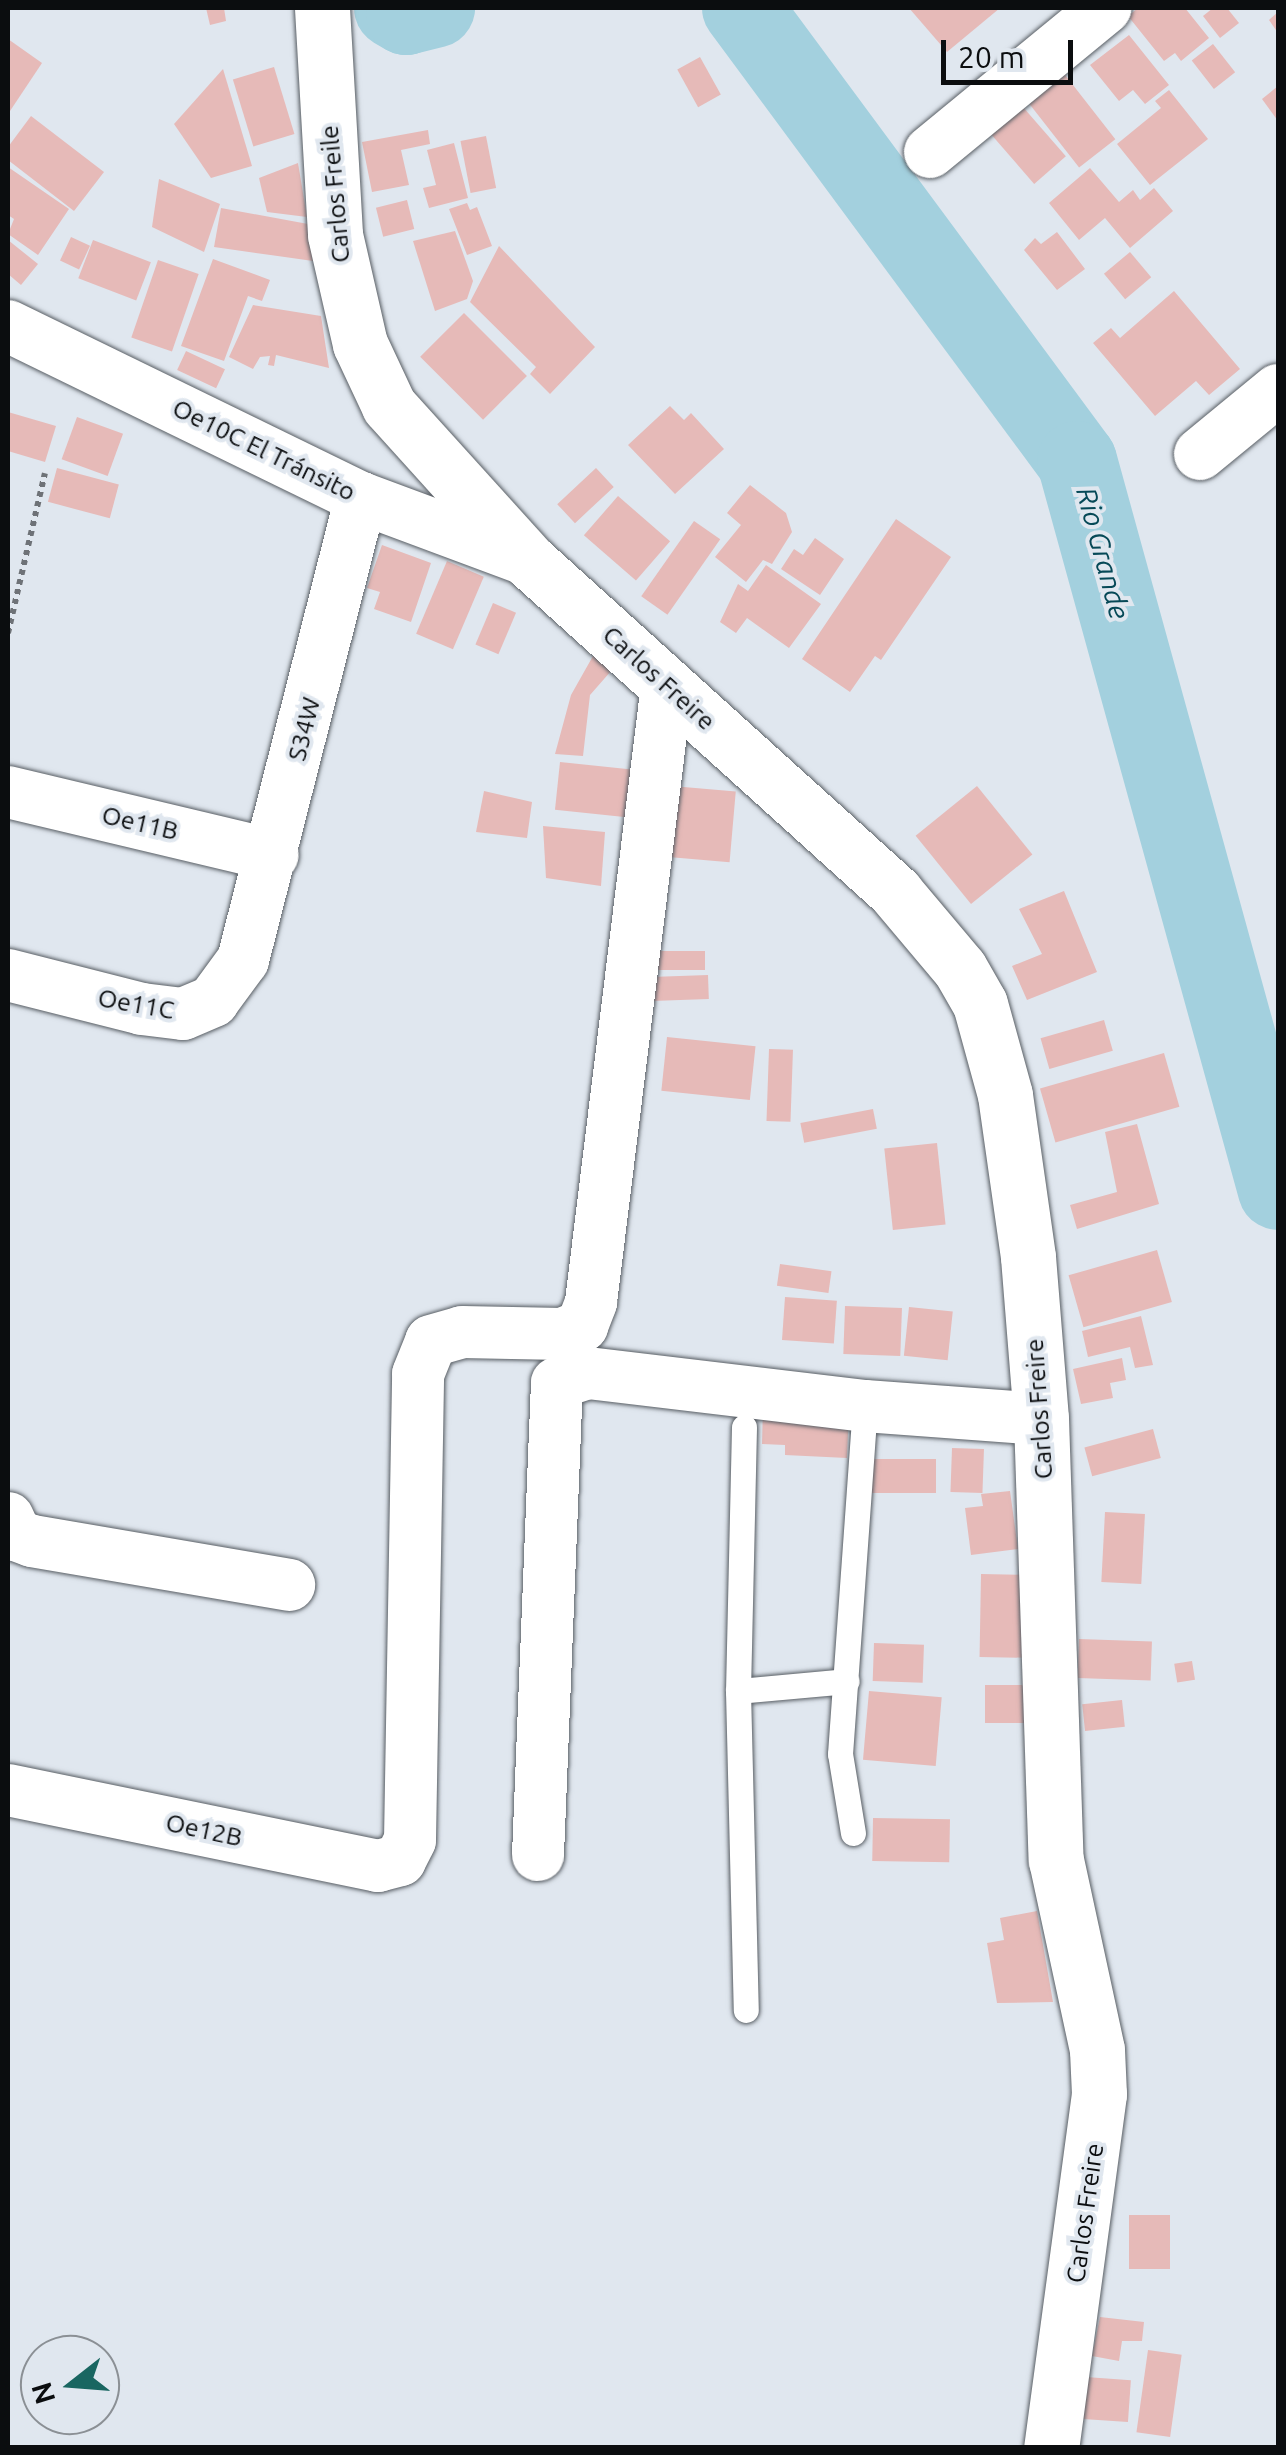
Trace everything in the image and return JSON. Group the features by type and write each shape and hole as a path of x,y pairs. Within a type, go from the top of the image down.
{"street":[{"name":"Carlos Freile","path":"322,8 336,234 360,344 389,406 423,450 528,560"},
{"path":"930,152 1105,8"},
{"name":"Oe10C El Tránsito","path":"8,326 362,498 528,560"},
{"path":"1200,454 1278,390"},
{"name":"S34W","path":"243,960 362,498"},
{"name":"Carlos Freire","path":"528,560 896,893 972,987 1005,1096 1041,1419 1056,1860 1097,2050 1099,2094 1051,2448"},
{"name":"Oe12B","path":"8,1790 378,1866 400,1860 410,1840 418,1374 431,1341 462,1332 562,1334 582,1326 591,1302 667,684"},
{"name":"Oe11B","path":"8,792 272,854"},
{"name":"Oe11C","path":"8,975 183,1014 213,1001 243,960"},
{"path":"538,1854 557,1383 588,1373 866,1406 1041,1419"},
{"path":"8,1518 16,1535 32,1541 289,1586"}],"lane":[{"path":"852,1833 840,1754 866,1406"},
{"path":"744,1427 738,1691 746,2010"},
{"path":"738,1691 846,1680"}],"path":[{"path":"8,633 45,473"}],"building":[{"path":"206,8 224,8 226,21 210,25"},
{"path":"909,8 1000,8 947,52"},
{"path":"1138,8 1185,8 1209,38 1181,61 1175,53 1164,61 1128,16"},
{"path":"1213,8 1227,8 1239,23 1220,38 1203,16"},
{"path":"1278,12 1278,33 1269,20"},
{"path":"1129,35 1169,85 1145,104 1133,90 1119,101 1090,65"},
{"path":"8,39 42,63 8,114"},
{"path":"1213,44 1235,72 1214,89 1192,61"},
{"path":"700,57 721,95 698,107 677,70"},
{"path":"1055,62 1115,139 1079,168 1019,90"},
{"path":"274,67 294,134 253,147 233,80"},
{"path":"223,69 252,166 211,178 174,124"},
{"path":"1278,86 1278,121 1262,99"},
{"path":"1169,90 1208,139 1150,185 1117,144 1161,108 1155,101"},
{"path":"1016,99 1066,156 1034,184 984,127"},
{"path":"31,116 104,172 74,211 8,160 8,147"},
{"path":"428,130 430,144 401,150 409,185 372,192 362,142"},
{"path":"486,136 496,188 471,193 460,141"},
{"path":"454,143 468,198 429,208 423,188 436,185 427,150"},
{"path":"298,163 307,217 267,212 259,178"},
{"path":"8,167 69,209 38,255 8,234 14,219 8,215"},
{"path":"1090,168 1119,202 1133,190 1140,200 1154,188 1173,211 1130,248 1105,218 1079,240 1049,203"},
{"path":"159,179 220,204 204,252 152,227"},
{"path":"407,200 414,229 383,237 376,208"},
{"path":"467,203 470,210 477,207 492,246 467,255 449,209"},
{"path":"221,208 308,224 313,261 214,247"},
{"path":"455,231 473,281 467,299 435,311 413,241"},
{"path":"1057,232 1085,269 1057,290 1024,250 1035,238 1041,244"},
{"path":"71,237 90,246 79,269 60,261"},
{"path":"8,240 38,264 21,285 8,274"},
{"path":"93,240 151,262 136,300 78,278"},
{"path":"499,246 595,347 550,394 530,374 536,367 470,302"},
{"path":"1130,252 1151,277 1125,299 1104,274"},
{"path":"213,259 270,280 262,301 248,296 224,361 181,346"},
{"path":"158,260 199,274 172,352 131,338"},
{"path":"1174,291 1240,369 1209,395 1196,381 1155,416 1093,343 1111,328 1120,338"},
{"path":"253,305 321,316 329,368 276,355 274,366 268,365 270,356 260,357 253,369 229,357"},
{"path":"464,313 527,376 483,420 420,357"},
{"path":"186,351 225,369 216,388 177,370"},
{"path":"670,406 684,420 691,413 724,449 675,494 628,445"},
{"path":"8,412 56,426 45,462 8,451"},
{"path":"77,417 123,434 108,476 62,459"},
{"path":"57,468 119,485 110,518 48,502"},
{"path":"596,468 614,487 575,523 557,504"},
{"path":"750,485 786,513 792,532 772,564 763,560 746,582 715,557 741,525 727,513"},
{"path":"618,496 670,541 636,581 584,535"},
{"path":"896,519 951,557 881,660 875,656 850,692 802,659"},
{"path":"694,521 720,539 667,615 641,596"},
{"path":"815,538 844,559 820,595 781,569 794,549 803,555"},
{"path":"382,545 431,563 411,622 374,609 380,592 367,588"},
{"path":"447,561 484,577 453,649 416,634"},
{"path":"766,565 821,604 789,648 747,618 736,633 720,622 738,584 748,591"},
{"path":"493,603 516,613 498,654 475,644"},
{"path":"602,640 626,654 590,695 583,756 555,754 571,695"},
{"path":"560,762 632,770 627,817 555,810"},
{"path":"672,786 736,792 730,862 666,857"},
{"path":"977,786 1032,854 971,904 916,836"},
{"path":"484,791 532,802 527,838 476,832"},
{"path":"543,826 605,832 601,886 546,878"},
{"path":"1064,891 1097,972 1027,1000 1012,966 1042,954 1019,909"},
{"path":"651,951 705,951 705,970 651,970"},
{"path":"708,975 709,999 652,1001 651,977"},
{"path":"1104,1020 1113,1051 1049,1069 1041,1038"},
{"path":"667,1037 756,1046 750,1100 661,1091"},
{"path":"769,1049 793,1050 790,1122 766,1121"},
{"path":"1164,1053 1179,1107 1055,1142 1040,1089"},
{"path":"873,1109 877,1129 804,1143 800,1123"},
{"path":"1137,1124 1159,1204 1077,1229 1070,1205 1117,1192 1105,1132"},
{"path":"937,1143 946,1225 893,1230 884,1149"},
{"path":"1157,1250 1172,1302 1083,1327 1069,1275"},
{"path":"780,1264 831,1271 828,1293 777,1286"},
{"path":"785,1297 837,1301 834,1344 782,1340"},
{"path":"845,1306 902,1308 900,1356 843,1354"},
{"path":"909,1307 953,1312 948,1360 904,1356"},
{"path":"1141,1316 1153,1365 1135,1368 1130,1347 1088,1357 1082,1331"},
{"path":"1122,1358 1126,1380 1110,1383 1113,1398 1081,1404 1073,1369"},
{"path":"763,1406 849,1408 847,1458 785,1455 785,1445 762,1444"},
{"path":"1153,1429 1161,1458 1092,1476 1084,1447"},
{"path":"952,1448 984,1449 982,1493 950,1492"},
{"path":"872,1459 936,1459 936,1493 872,1493"},
{"path":"1010,1491 1018,1549 971,1555 965,1508 983,1506 981,1494"},
{"path":"1105,1512 1145,1514 1141,1584 1101,1582"},
{"path":"981,1574 1029,1575 1028,1658 980,1657"},
{"path":"1079,1639 1152,1642 1151,1681 1078,1678"},
{"path":"874,1643 924,1645 923,1683 873,1681"},
{"path":"1192,1661 1195,1680 1177,1683 1174,1664"},
{"path":"985,1685 1024,1685 1024,1723 985,1723"},
{"path":"869,1691 942,1697 936,1766 863,1760"},
{"path":"1122,1700 1125,1727 1085,1731 1082,1704"},
{"path":"873,1818 950,1819 949,1862 872,1861"},
{"path":"1037,1911 1053,2002 997,2003 987,1943 1004,1940 1000,1918"},
{"path":"1129,2215 1170,2215 1170,2269 1129,2269"},
{"path":"1100,2317 1144,2322 1142,2341 1122,2341 1119,2361 1092,2356"},
{"path":"1148,2350 1182,2355 1170,2437 1136,2432"},
{"path":"1086,2377 1131,2380 1128,2422 1083,2419"}],"waterway":[{"name":"Rio Grande","path":"394,8 406,15 435,8"},
{"name":"Rio Grande","path":"742,8 1077,461 1278,1190"}]}
